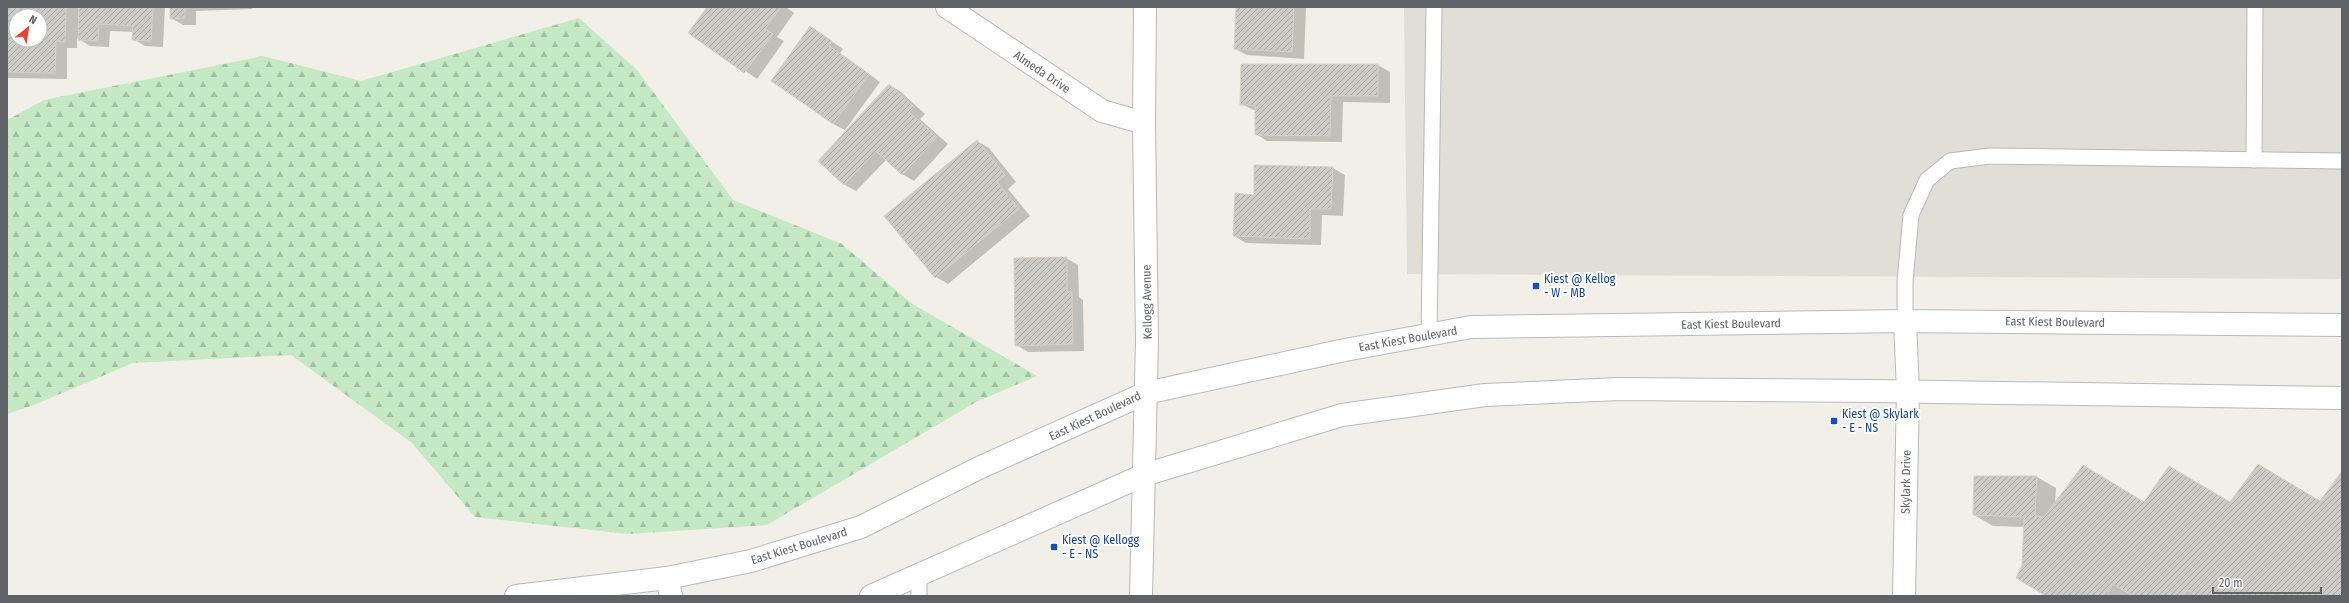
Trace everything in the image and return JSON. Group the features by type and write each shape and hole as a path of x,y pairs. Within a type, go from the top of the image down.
{"main road":[{"name":"Almeda Drive","path":"947,7 1102,111 1144,123"},
{"name":"Kellogg Avenue","path":"1141,596 1147,340 1144,123 1145,7"},
{"name":"East Kiest Boulevard","path":"516,596 669,587 861,527 981,467 1146,393 1345,350 1471,327 1906,321 2342,325"},
{"name":"Skylark Drive","path":"1904,596 1908,391 1906,321"},
{"path":"871,596 919,586 1144,475 1342,415 1485,395 1619,389 1908,391 2342,398"}],"lane":[{"path":"1429,335 1434,7"},
{"path":"2254,160 2255,7"},
{"path":"1906,321 1905,282 1911,215 1927,180 1950,161 1990,156 2342,162"}],"shaded area":[{"path":"1404,7 2342,7 2342,279 1407,274"}],"green space":[{"path":"579,18 637,70 733,200 842,244 911,303 1037,376 976,402 767,525 628,534 475,517 412,443 291,355 133,363 34,405 7,414 7,120 44,100 263,56 361,81"}],"building":[{"path":"7,7 66,7 65,42 56,41 55,73 7,72"},
{"path":"79,7 153,7 151,41 132,40 133,26 99,24 98,41 78,40"},
{"path":"170,7 185,7 185,18 170,19"},
{"path":"707,7 781,7 765,29 773,34 744,73 688,33"},
{"path":"1236,7 1294,7 1292,52 1234,49"},
{"path":"810,26 832,41 829,46 869,74 833,124 771,81"},
{"path":"1241,64 1378,64 1378,96 1331,96 1330,136 1255,135 1255,105 1240,105"},
{"path":"889,84 914,107 909,112 937,137 902,175 876,151 844,185 818,161"},
{"path":"977,140 1005,175 997,182 1019,209 935,278 884,216"},
{"path":"1254,165 1333,167 1331,209 1310,209 1310,239 1233,236 1235,193 1254,195"},
{"path":"1067,257 1067,292 1072,292 1073,344 1015,346 1014,258"},
{"path":"2258,464 2320,501 2342,471 2342,596 2284,596 2275,591 2272,596 2196,596 2187,590 2183,596 2133,596 2113,584 2106,596 2046,596 2016,578 2022,565 2024,517 1973,515 1974,476 2037,476 2035,516 2044,517 2083,465 2144,502 2169,466 2230,502"}],"place":[{"name":"Kiest @ Kellog - W - MB","path":"1536,286"},
{"name":"Kiest @ Skylark - E - NS","path":"1834,421"},
{"name":"Kiest @ Kellogg - E - NS","path":"1054,547"}]}
